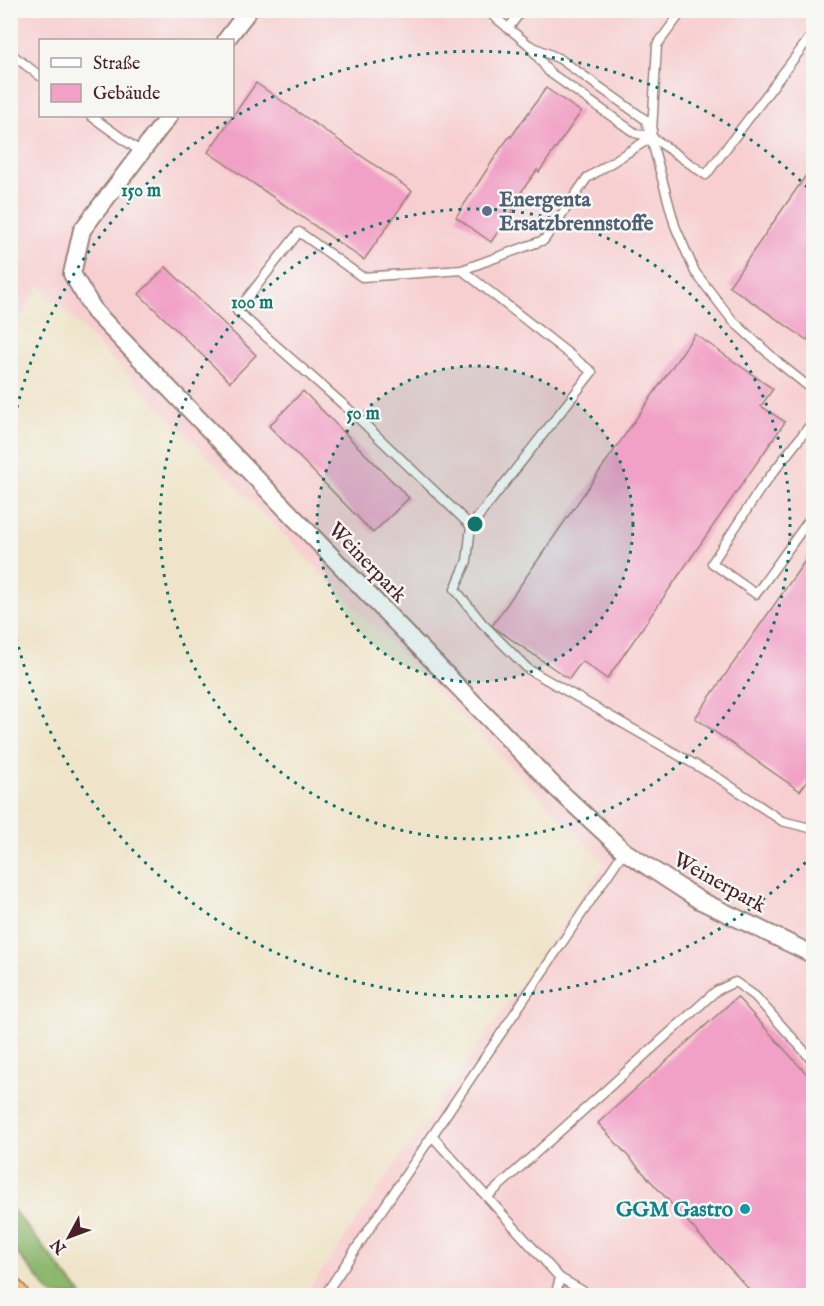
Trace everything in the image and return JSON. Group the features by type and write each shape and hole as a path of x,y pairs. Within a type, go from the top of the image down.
{"highway":[{"path":"10,1292 14,1296"}],"street":[{"path":"227,39 249,10"},
{"name":"Weinerpark","path":"168,117 82,230 72,274 95,312 556,789 624,851 699,900 813,955"}],"lane":[{"path":"486,10 529,45 560,59 646,120 675,226 694,272 733,321 778,363 813,391"},
{"path":"508,29 522,10"},
{"path":"652,138 657,45 683,10"},
{"path":"529,45 549,72 635,133 652,138 706,175 813,32"},
{"path":"10,53 39,75"},
{"path":"92,117 141,152"},
{"path":"471,526 354,414 237,311 299,232 362,277 462,270 544,240 587,178 652,138"},
{"path":"462,270 592,372 471,526 467,561 455,589 482,623 528,669 720,779 782,821 813,829"},
{"path":"813,420 761,488 712,563 756,594 813,513"},
{"path":"324,1296 624,851"},
{"path":"487,1197 716,991 735,982 755,996 813,1062"},
{"path":"432,1136 560,1278 592,1296"},
{"path":"555,1296 560,1278"}],"shaded area":[{"path":"11,11 813,11 813,1295 305,1295 605,863 40,285 11,332"}],"green space":[{"path":"10,1207 82,1295 52,1295 11,1246"}],"building":[{"path":"256,83 412,191 364,260 208,152"},
{"path":"546,88 581,112 539,172 537,170 521,192 524,194 491,242 456,217 501,148"},
{"path":"814,164 814,330 807,340 729,286"},
{"path":"166,267 256,355 230,382 139,294"},
{"path":"695,334 773,389 761,406 785,422 607,679 582,661 569,679 492,626"},
{"path":"303,391 409,498 373,533 269,426"},
{"path":"814,548 814,772 800,791 695,718"},
{"name":"GGM Gastro","path":"737,997 814,1082 814,1296 755,1296 598,1123"}],"place":[{"name":"Energenta Ersatzbrennstoffe","path":"487,211"},
{"name":"GGM Gastro","path":"745,1209"}]}
